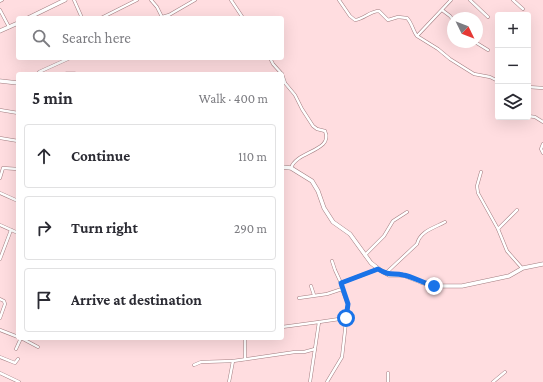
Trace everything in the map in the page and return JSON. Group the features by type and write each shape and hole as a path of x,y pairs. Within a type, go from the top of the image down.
{"street":[{"path":"32,16 65,0"},
{"path":"74,0 81,16"},
{"path":"105,16 137,0"},
{"path":"151,0 157,7 160,16"},
{"path":"165,16 170,15 195,0"},
{"path":"232,0 242,16"},
{"path":"339,0 350,16 355,20 361,19 379,10 388,20 398,17 407,18 417,36 474,74 485,75 495,80"},
{"path":"417,36 451,0"},
{"path":"470,0 488,17"},
{"path":"513,0 522,9"},
{"path":"0,10 9,27"},
{"path":"442,10 447,14"},
{"path":"0,31 16,24"},
{"path":"483,47 488,50"},
{"path":"39,72 66,60"},
{"path":"271,60 280,72"},
{"path":"284,80 295,95 313,126 317,129 325,131 326,134 325,141 322,145 298,158 292,164 291,168"},
{"path":"0,81 16,83"},
{"path":"531,87 543,88"},
{"path":"0,110 16,113"},
{"path":"531,116 543,122"},
{"path":"0,138 16,141"},
{"path":"543,144 541,149 543,152"},
{"path":"284,167 291,168 312,181 330,219 350,234 371,263 389,275 403,275 434,286 462,286 509,276 522,268 543,264"},
{"path":"0,178 2,168 16,169"},
{"path":"481,172 477,186 478,193 498,229 507,251 522,268"},
{"path":"0,193 16,200"},
{"path":"498,229 517,210"},
{"path":"365,255 384,236 393,221 407,212"},
{"path":"386,273 417,244 418,238 422,234 445,222"},
{"path":"0,225 16,232"},
{"path":"0,259 11,230"},
{"path":"327,382 342,357 348,304 332,261"},
{"path":"341,283 378,269"},
{"path":"312,286 314,295"},
{"path":"299,298 326,294 342,289"},
{"path":"0,299 4,301 5,304 0,318"},
{"path":"284,327 346,318"},
{"path":"310,382 319,322"},
{"path":"0,330 16,336"},
{"path":"16,349 19,340"},
{"path":"24,340 38,347"},
{"path":"245,340 245,359"},
{"path":"194,365 201,362 233,361 304,352 315,349"},
{"path":"0,357 12,363 15,363 18,359"},
{"path":"228,382 233,361"},
{"path":"493,382 505,372"},
{"path":"0,373 20,382"},
{"path":"388,373 388,382"}],"route":[{"path":"346,318 348,304 341,283 353,278 378,269 389,275 403,275 434,286"}]}
